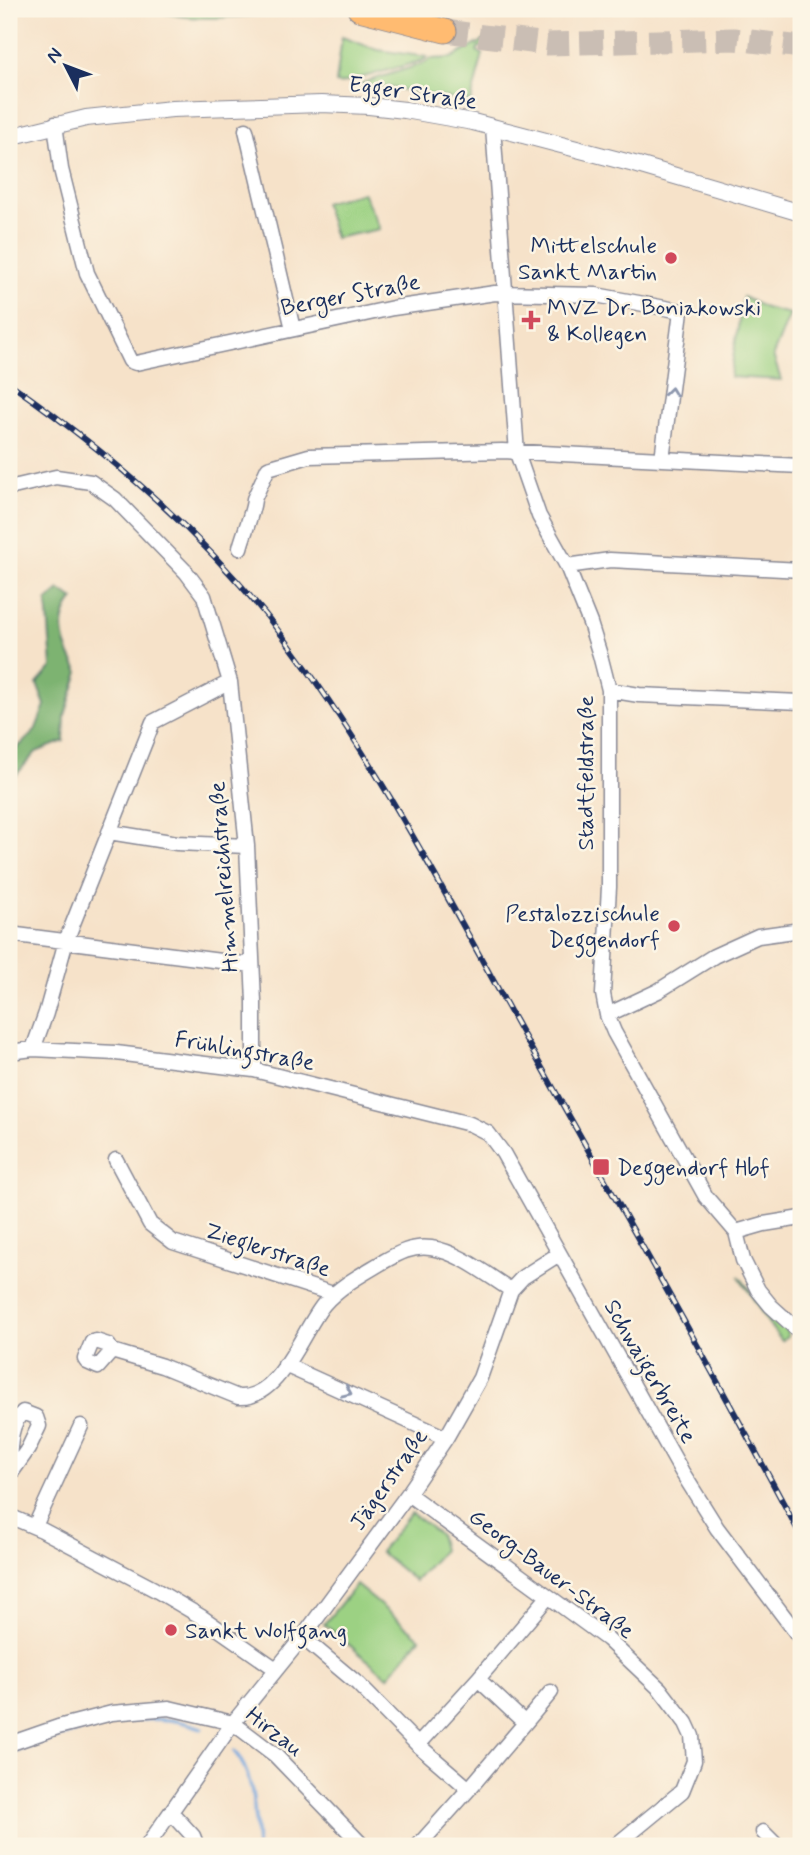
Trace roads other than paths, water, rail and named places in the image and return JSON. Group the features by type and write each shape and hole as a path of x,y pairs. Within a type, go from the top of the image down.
{"highway":[{"path":"359,9 445,31"}],"street":[{"name":"Egger Straße","path":"9,137 86,118 172,108 321,104 405,110 493,127 638,164 801,213"},
{"name":"Berger Straße","path":"55,124 61,169 87,273 130,361 136,363 393,307 447,299 506,293 555,293 615,298 681,311 663,459"},
{"name":"Stadtfeldstraße","path":"493,127 517,453 539,516 567,566 597,644 609,690 609,887 603,994 607,1015 706,1197 736,1232"},
{"path":"246,130 293,329"},
{"path":"240,548 254,499 268,468 309,456 502,451 801,466"},
{"name":"Himmelreichstraße","path":"9,488 56,477 92,482 115,499 186,572 204,596 230,682 247,846 254,1070"},
{"path":"567,566 610,560 801,570"},
{"path":"33,1049 66,941 153,722 230,682"},
{"path":"609,690 639,695 801,702"},
{"path":"109,832 177,843 247,846"},
{"path":"607,1015 658,991 714,956 758,936 801,930"},
{"path":"9,934 252,965"},
{"name":"Frühlingstraße","path":"9,1052 33,1049 116,1053 254,1070 470,1124"},
{"name":"Schwaigerbreite","path":"470,1124 488,1133 503,1153 717,1528 801,1639"},
{"name":"Zieglerstraße","path":"116,1160 150,1224 173,1242 333,1294 398,1254 419,1247 445,1251 511,1290"},
{"path":"801,1218 736,1232 743,1260 758,1290 771,1306 801,1333"},
{"path":"511,1290 523,1277 559,1254"},
{"name":"Jägerstraße","path":"147,1846 233,1723 302,1637 446,1438 480,1378 511,1290"},
{"path":"112,1351 162,1366 238,1396 250,1397 270,1386 333,1294"},
{"path":"285,1365 446,1438"},
{"path":"9,1466 17,1418 23,1412 36,1417 39,1426 9,1476"},
{"path":"35,1527 81,1426"},
{"name":"Georg-Bauer-Straße","path":"408,1494 607,1639 660,1689 686,1723 692,1736 694,1761 682,1791 615,1846"},
{"path":"9,1516 154,1589 200,1616 276,1669"},
{"path":"418,1745 548,1597"},
{"path":"302,1637 359,1685 418,1745 469,1789"},
{"path":"478,1679 524,1723"},
{"path":"418,1846 551,1692"},
{"name":"Hirzau","path":"9,1744 58,1727 112,1713 169,1708 233,1723 275,1755 363,1846"},
{"path":"171,1812 193,1836 197,1846"},
{"path":"764,1832 777,1846"}],"waterway":[{"path":"9,1754 88,1728 129,1721 170,1720 202,1728"},
{"path":"234,1751 250,1784 257,1846"}],"tunnel":[{"path":"445,31 547,44 734,39 801,47"}],"railway":[{"path":"9,383 121,469 190,532 255,601 318,686 383,785 443,889 801,1536"}],"place":[{"name":"Mittelschule Sankt Martin","path":"671,258"},
{"name":"MVZ Dr. Boniakowski & Kollegen","path":"531,320"},
{"name":"Pestalozzischule Deggendorf","path":"674,926"},
{"name":"Deggendorf Hbf","path":"601,1167"},
{"name":"Sankt Wolfgang","path":"171,1630"}]}
